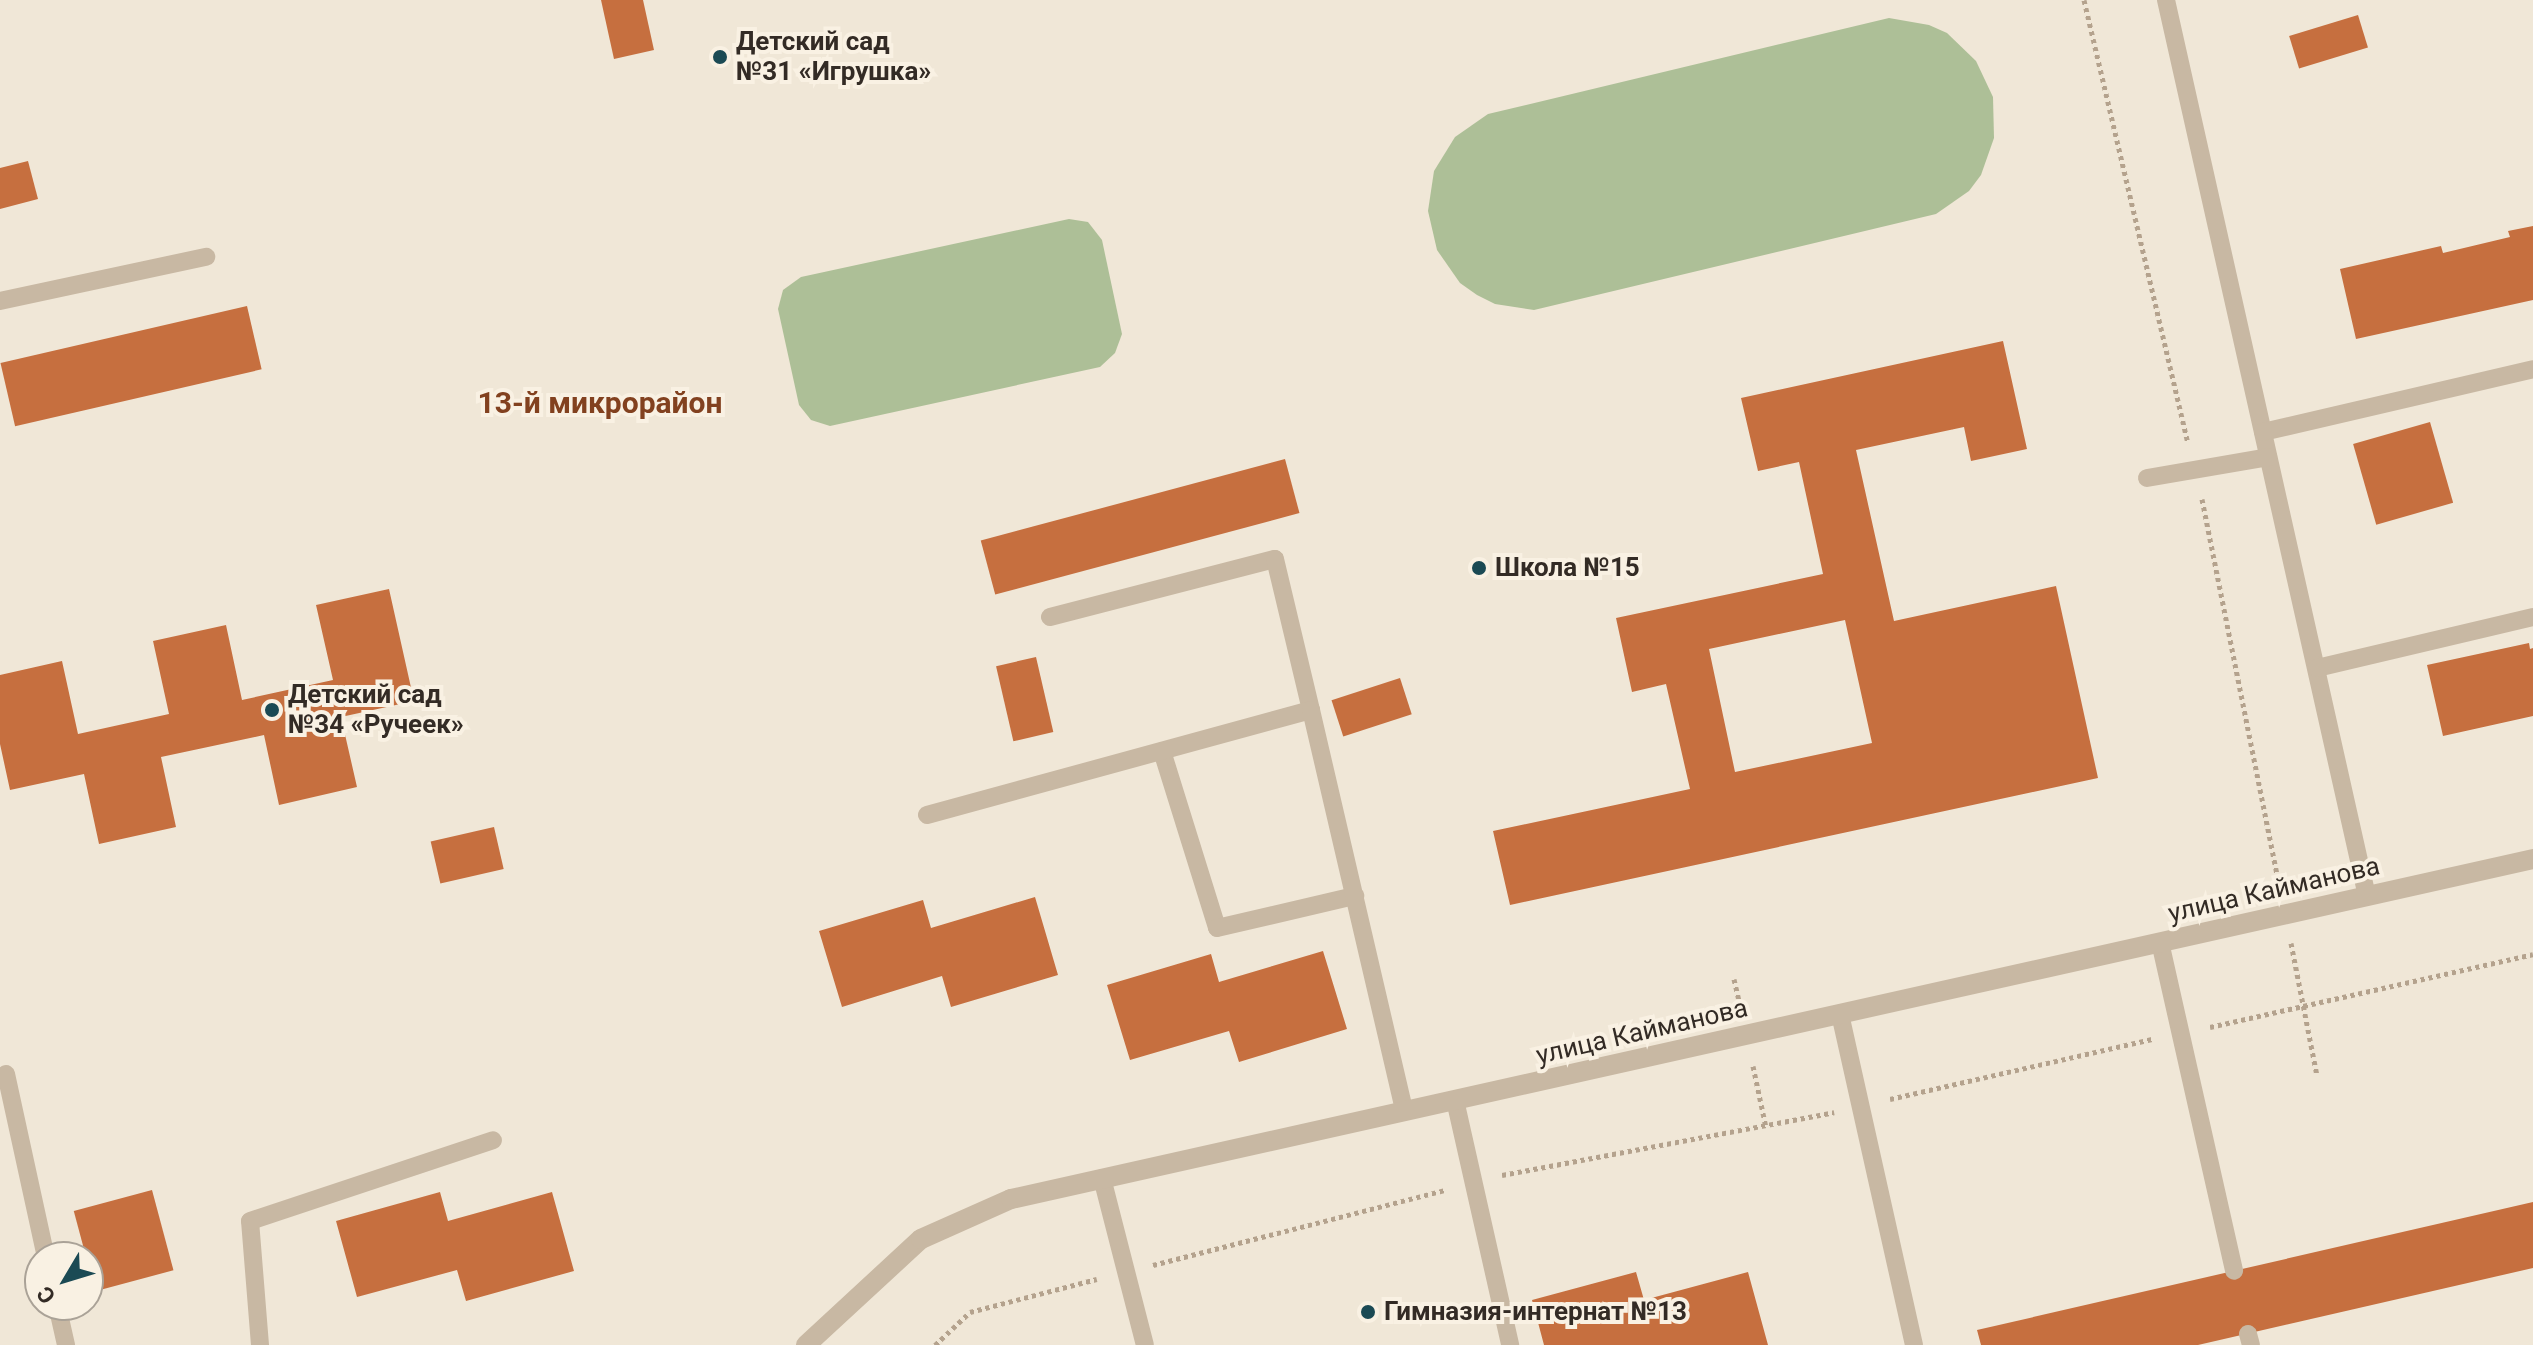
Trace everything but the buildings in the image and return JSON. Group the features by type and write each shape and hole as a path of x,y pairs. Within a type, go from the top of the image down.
{"street":[{"name":"улица Кайманова","path":"806,1345 921,1239 1011,1199 2533,859"}],"lane":[{"path":"2166,0 2367,896"},
{"path":"0,301 206,257"},
{"path":"2263,432 2533,369"},
{"path":"2147,478 2268,457"},
{"path":"1050,617 1275,559 1404,1111"},
{"path":"2317,668 2533,617"},
{"path":"927,815 1311,710"},
{"path":"1162,751 1217,928 1355,896"},
{"path":"2160,942 2234,1271"},
{"path":"1840,1014 1914,1345"},
{"path":"6,1074 43,1241"},
{"path":"1455,1100 1510,1345"},
{"path":"260,1345 250,1221 493,1140"},
{"path":"1102,1178 1145,1345"},
{"path":"61,1321 66,1345"}],"path":[{"path":"2084,0 2194,470 2317,1075"},
{"path":"935,1345 970,1312 1521,1170 1766,1127 2533,954"}],"green space":[{"path":"1889,18 1929,25 1947,33 1976,61 1993,97 1994,138 1981,175 1969,191 1936,214 1534,310 1495,304 1477,295 1460,283 1437,250 1428,211 1434,171 1455,137 1488,114"},
{"path":"1069,219 1088,222 1102,240 1122,334 1115,353 1100,367 830,426 811,420 799,405 778,309 783,290 801,277"}],"place":[{"name":"Детский сад №31 «Игрушка»","path":"720,57"},
{"name":"Школа №15","path":"1479,568"},
{"name":"Детский сад №34 «Ручеек»","path":"272,710"},
{"name":"Гимназия-интернат №13","path":"1368,1312"}],"district":[{"name":"13-й микрорайон","path":"600,403"}]}
